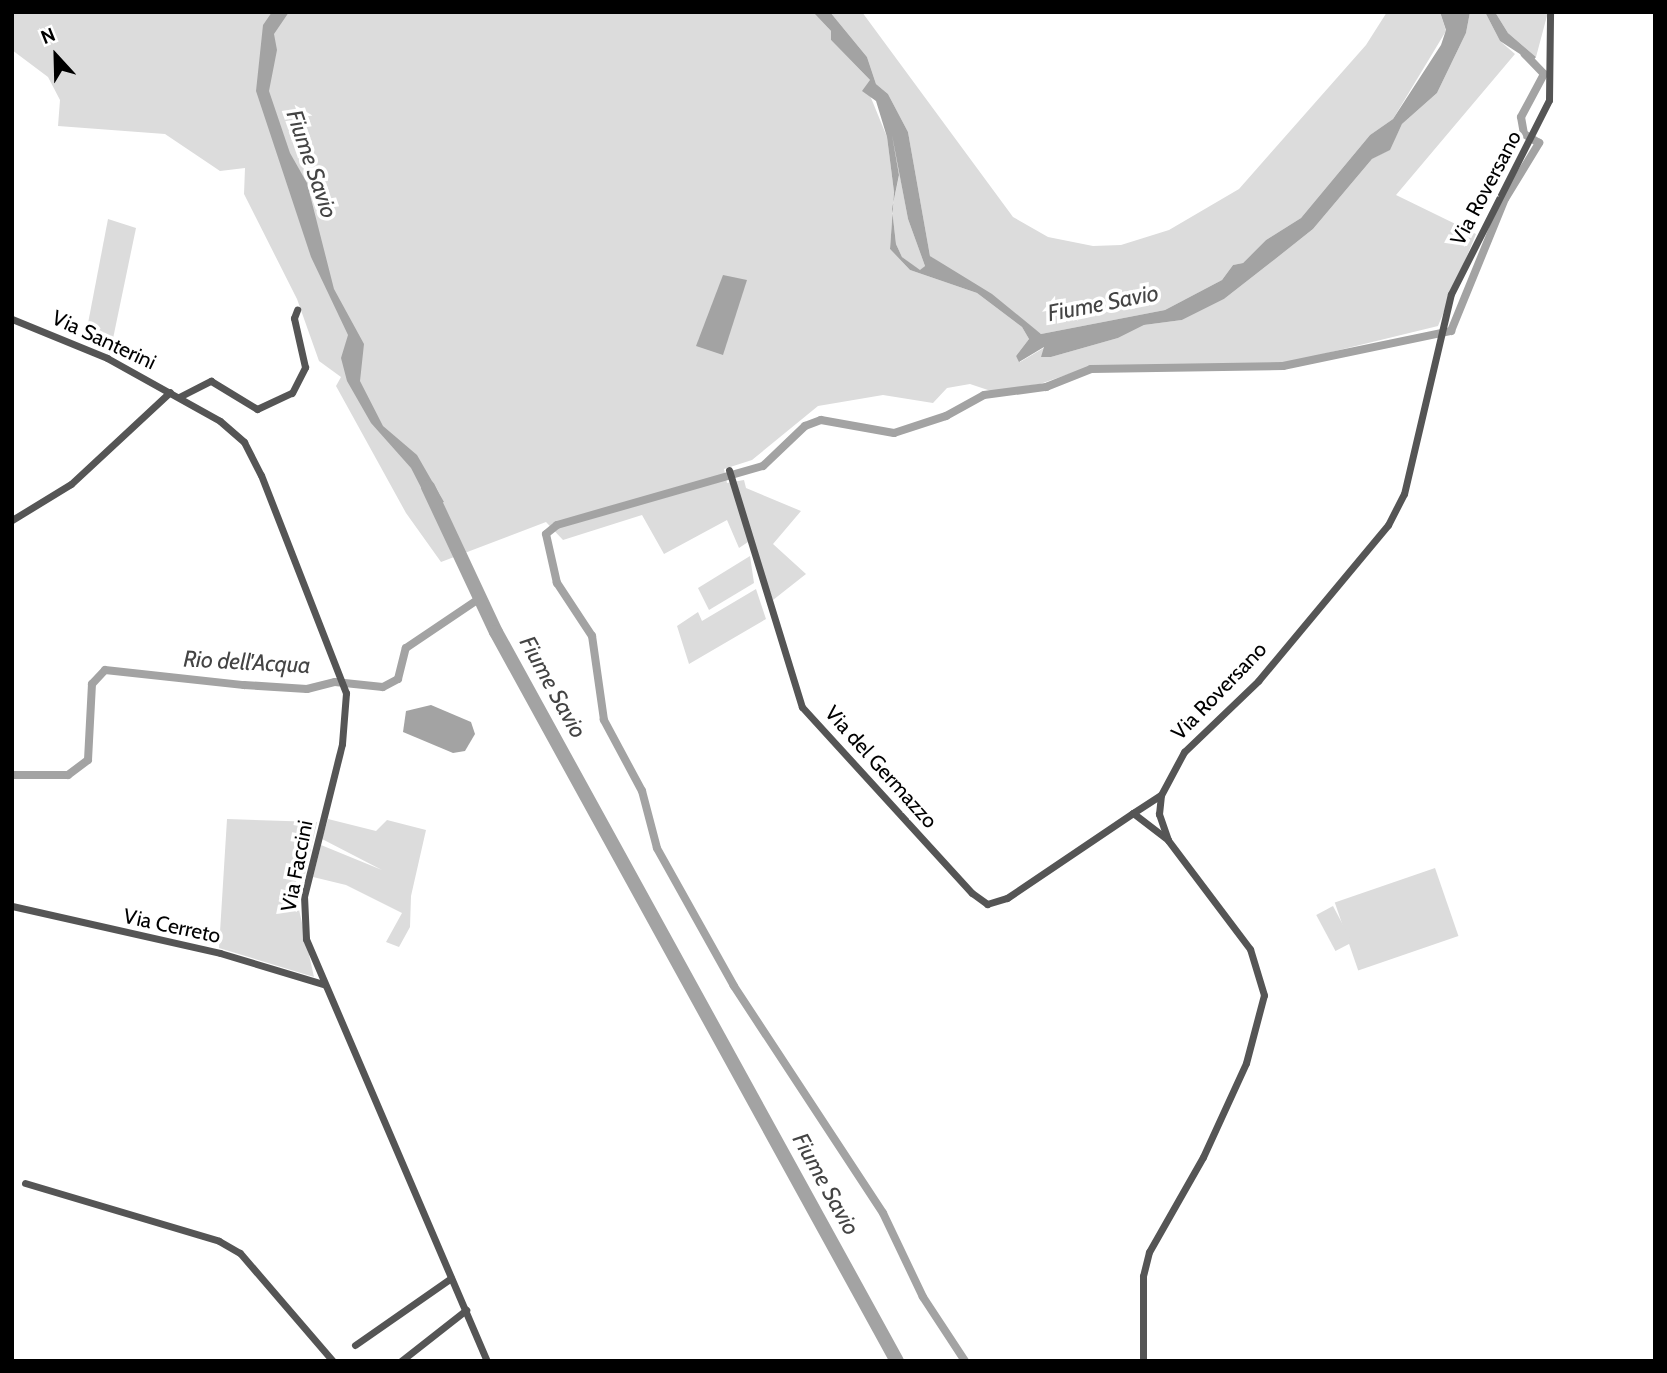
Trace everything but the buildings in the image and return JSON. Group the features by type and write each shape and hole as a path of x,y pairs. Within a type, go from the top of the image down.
{"street":[{"name":"Via Roversano","path":"1161,795 1184,751 1258,681 1388,525 1414,465 1451,294 1496,200 1527,152 1541,122 1552,82 1550,12"},
{"path":"179,397 211,381 257,409 292,393 304,367 294,318 298,310"},
{"name":"Via Santerini","path":"12,319 68,339 179,397"},
{"path":"12,520 71,484 170,392"},
{"name":"Via Faccini","path":"179,397 244,442 341,676 346,693 342,744 302,917 323,984 488,1361"},
{"name":"Via del Germazzo","path":"729,470 802,707 972,893 987,904 1007,898 1161,795"},
{"path":"1161,795 1159,814 1168,841"},
{"path":"1133,813 1168,841 1250,949 1264,995 1246,1063 1203,1157 1149,1252 1143,1361"},
{"name":"Via Cerreto","path":"12,906 220,953 323,984"},
{"path":"26,1183 219,1241 240,1253 333,1361"},
{"path":"355,1345 452,1278"},
{"path":"401,1361 466,1310"}],"shaded area":[{"path":"12,12 813,12 831,31 831,40 870,80 869,93 887,137 894,192 890,249 910,270 977,293 1022,327 1029,339 1016,356 1020,362 1047,346 1051,357 1118,338 1144,325 1182,320 1224,299 1313,229 1372,159 1389,150 1402,124 1437,93 1466,33 1470,12 1485,12 1500,41 1515,54 1396,195 1476,234 1438,326 1282,364 1089,367 1040,384 991,391 970,384 947,388 933,403 883,395 818,406 752,460 724,469 727,483 744,480 746,488 801,511 773,544 806,574 773,600 751,540 739,548 727,520 664,554 642,515 563,540 546,522 441,562 406,513 336,386 341,377 319,361 297,299 244,194 245,168 220,171 165,134 58,126 60,100 48,77 12,50"},
{"path":"272,12 289,12 274,34 277,50 269,91 290,153 307,183 334,289 364,344 360,381 383,426 417,455 444,502 430,505 411,468 371,423 347,381 341,358 348,335 311,257 256,91 263,25"},
{"path":"813,12 830,12 867,57 876,84 888,94 908,132 930,256 992,294 1041,334 1165,310 1222,280 1233,265 1243,263 1266,240 1301,218 1370,135 1393,119 1441,45 1446,30 1440,12 1470,12 1466,33 1437,93 1402,124 1390,150 1372,159 1313,229 1224,299 1182,320 1144,325 1118,338 1051,357 1041,357 1044,347 1019,362 1016,356 1029,339 1022,327 977,293 910,270 890,249 892,213 896,244 902,257 920,270 925,266 908,219 892,135 899,175 893,203 887,137 876,101 862,91 870,80 831,40 831,31"},
{"path":"830,12 862,12 1013,217 1048,237 1093,246 1121,245 1169,230 1239,189 1366,45 1387,12 1440,12 1446,31 1393,119 1370,135 1301,218 1266,240 1243,263 1233,265 1222,280 1165,310 1041,334 930,256 908,132 888,94 876,84 867,57"},
{"path":"1485,12 1495,12 1508,33 1536,57 1532,62 1500,41"},
{"path":"1495,12 1548,12 1536,57 1508,33"},
{"path":"892,134 908,219 925,266 920,271 902,257 896,244 892,209 899,176"},
{"path":"108,219 136,228 110,353 85,339"},
{"path":"723,275 747,280 723,355 696,346"},
{"path":"750,556 754,583 709,610 698,588"},
{"path":"756,589 766,619 689,664 677,626 698,612 702,621"},
{"path":"431,705 471,722 475,734 465,751 453,753 403,732 406,711"},
{"path":"227,819 317,822 298,905 314,977 219,948"},
{"path":"328,819 376,831 387,820 426,830 411,896 410,927 399,947 386,942 402,913 346,885 313,877 321,845 382,870 322,839"},
{"path":"1435,868 1458,936 1358,971 1335,903"},
{"path":"1333,906 1352,942 1335,951 1316,915"}],"waterway":[{"path":"965,1361 923,1297 883,1213 734,986 657,848 642,791 604,720 592,636 557,583 546,534 557,525 763,466 805,426 821,420 894,433 946,416 984,395 1046,387 1091,369 1283,366 1451,331 1505,199 1539,143 1524,134 1521,117 1544,74 1525,54"},
{"name":"Fiume Savio","path":"428,487 496,632 897,1361"},
{"name":"Rio dell'Acqua","path":"12,775 68,775 88,760 92,684 105,670 307,689 335,682 383,687 398,679 406,648 480,598"}]}
